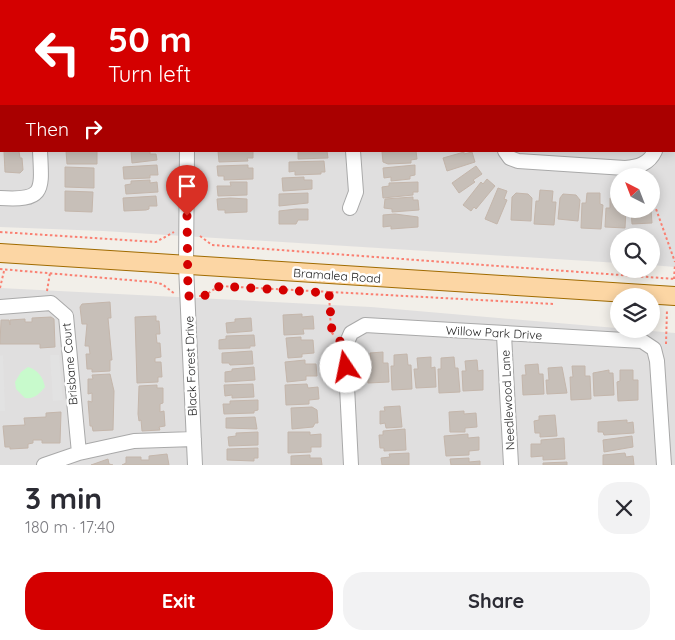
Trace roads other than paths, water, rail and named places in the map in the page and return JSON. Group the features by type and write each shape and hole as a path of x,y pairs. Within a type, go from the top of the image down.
{"main road":[{"name":"Bramalea Road","path":"2,261 186,266 671,296"}],"street":[{"path":"0,198 25,198 38,192 42,181 40,152"},
{"name":"Black Forest Drive","path":"187,152 186,266 196,465"},
{"path":"350,208 356,192 353,152"},
{"path":"505,152 510,158 518,161 625,168 637,167 647,162 654,152"},
{"name":"Brisbane Court","path":"0,307 51,303 66,316 79,453"},
{"name":"Willow Park Drive","path":"351,465 345,347 351,333 365,325 642,341 654,349 657,361 664,465"},
{"name":"Needlewood Lane","path":"504,334 511,465"},
{"path":"44,465 79,453 134,441 194,439"}]}
